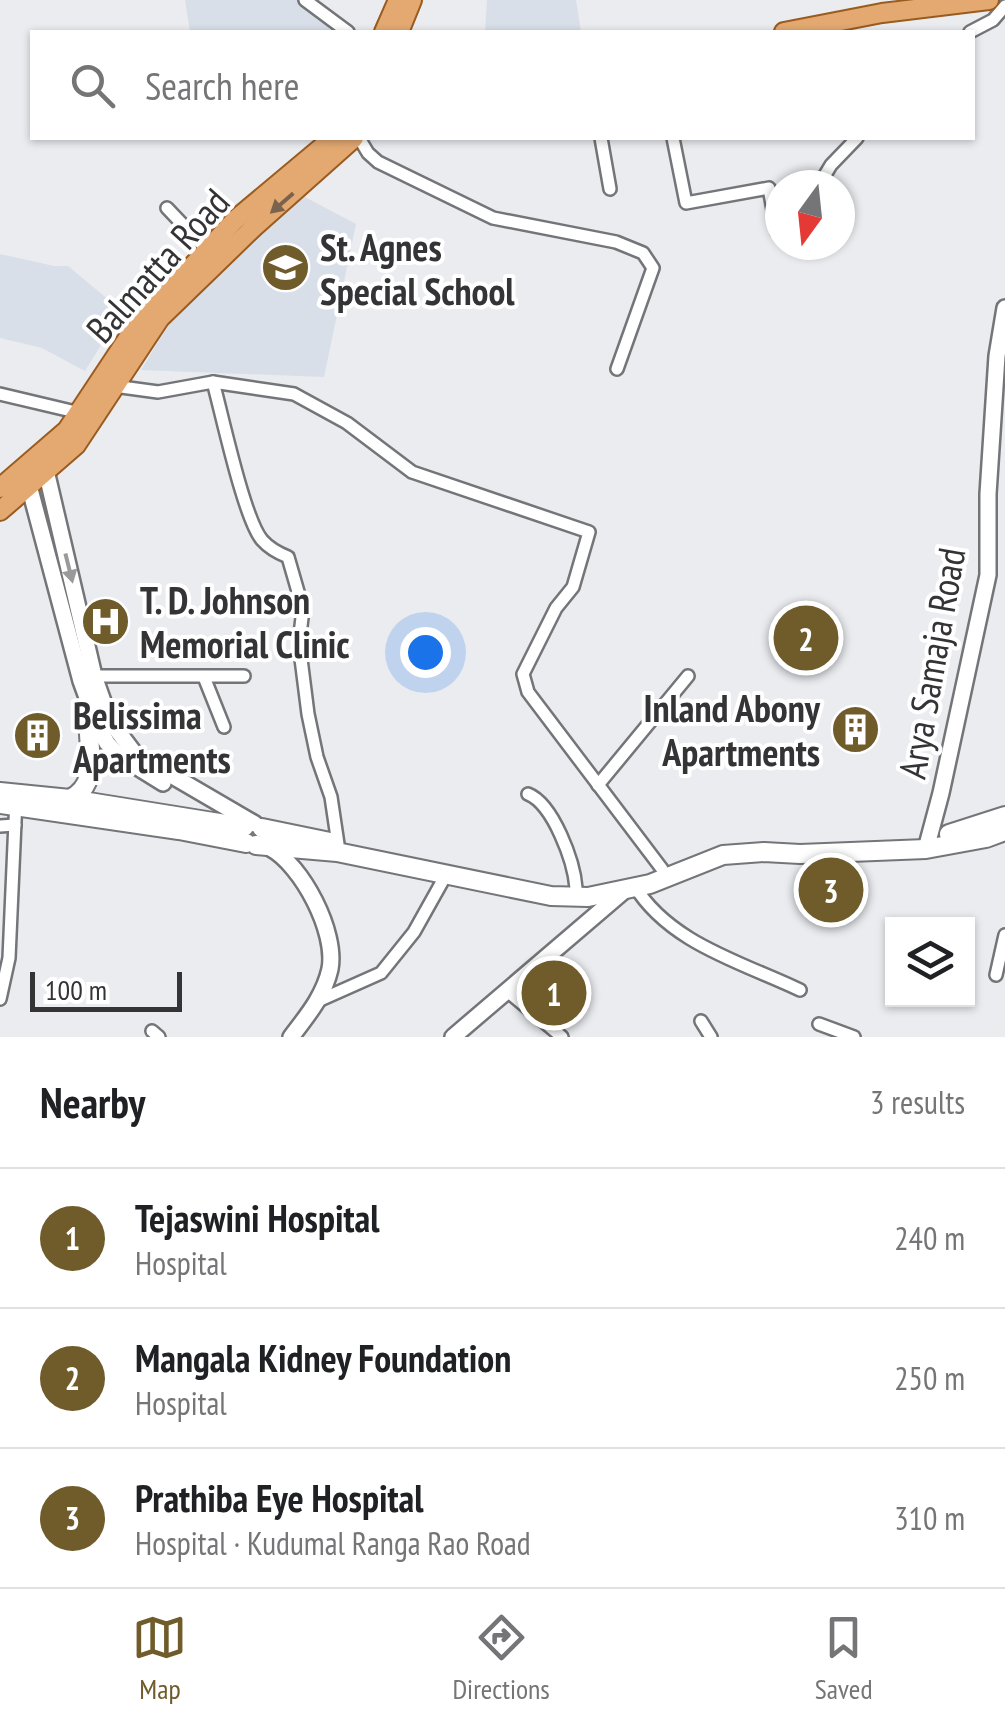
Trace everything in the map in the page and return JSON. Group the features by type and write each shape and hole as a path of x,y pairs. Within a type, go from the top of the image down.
{"main road":[{"path":"385,30 398,0"},
{"path":"400,30 412,0"},
{"path":"794,30 882,13 989,0"},
{"name":"Balmatta Road","path":"0,488 27,477 42,454 80,413 134,329 235,220 331,140"},
{"path":"0,512 27,477 46,473 76,445 160,318 254,227 354,140"},
{"path":"70,799 84,790 90,770 96,706"},
{"path":"8,799 179,830 338,844 541,885 576,888 629,885 726,846 927,843 1005,816"},
{"path":"8,799 70,799 551,896 588,897 722,856 800,854 986,838 1005,831"}],"street":[{"path":"305,0 345,30"},
{"path":"974,30 994,20 1005,6"},
{"path":"358,140 378,162 493,218 616,242 643,253 654,268 616,369"},
{"path":"601,140 610,189"},
{"path":"673,140 686,204 765,189"},
{"path":"828,170 855,140"},
{"path":"167,208 207,250"},
{"name":"Arya Samaja Road","path":"927,843 988,575 988,494 997,356 1004,319"},
{"path":"114,386 158,392 213,382 294,394 347,423 412,472 590,532 573,588 556,608 523,674 528,692 662,869"},
{"path":"213,382 260,538 275,552 288,557 297,578 304,609 299,643 308,714 316,758 331,796 338,844"},
{"path":"0,394 80,413"},
{"path":"42,454 94,676 96,706"},
{"path":"27,477 106,744 132,766 254,834 287,857 320,912 330,968 318,1001 291,1037"},
{"path":"94,676 244,676"},
{"path":"598,785 688,676"},
{"path":"204,678 224,727"},
{"path":"528,794 540,800 552,817 572,864 576,888"},
{"path":"0,999 9,958 15,825 8,799"},
{"path":"0,826 15,825"},
{"path":"318,1001 382,973 414,932 447,873"},
{"path":"452,1037 629,885 660,920 683,936 800,990"},
{"path":"996,975 1005,935"},
{"path":"506,990 562,1037"},
{"path":"702,1021 712,1037"},
{"path":"819,1024 854,1037"}],"shaded area":[{"path":"185,0 303,0 342,30 190,30"},
{"path":"487,0 576,0 581,30 485,30"},
{"name":"St. Agnes Special School","path":"301,195 356,224 324,377 141,370 177,311"},
{"path":"0,254 68,266 122,311 85,371 42,348 0,338"}],"place":[{"name":"St. Agnes Special School","path":"285,268"},
{"name":"T. D. Johnson Memorial Clinic","path":"105,621"},
{"name":"Mangala Kidney Foundation","path":"806,638"},
{"name":"Inland Abony Apartments","path":"855,729"},
{"name":"Belissima Apartments","path":"38,736"},
{"name":"Prathiba Eye Hospital","path":"831,890"},
{"name":"Tejaswini Hospital","path":"554,993"}]}
